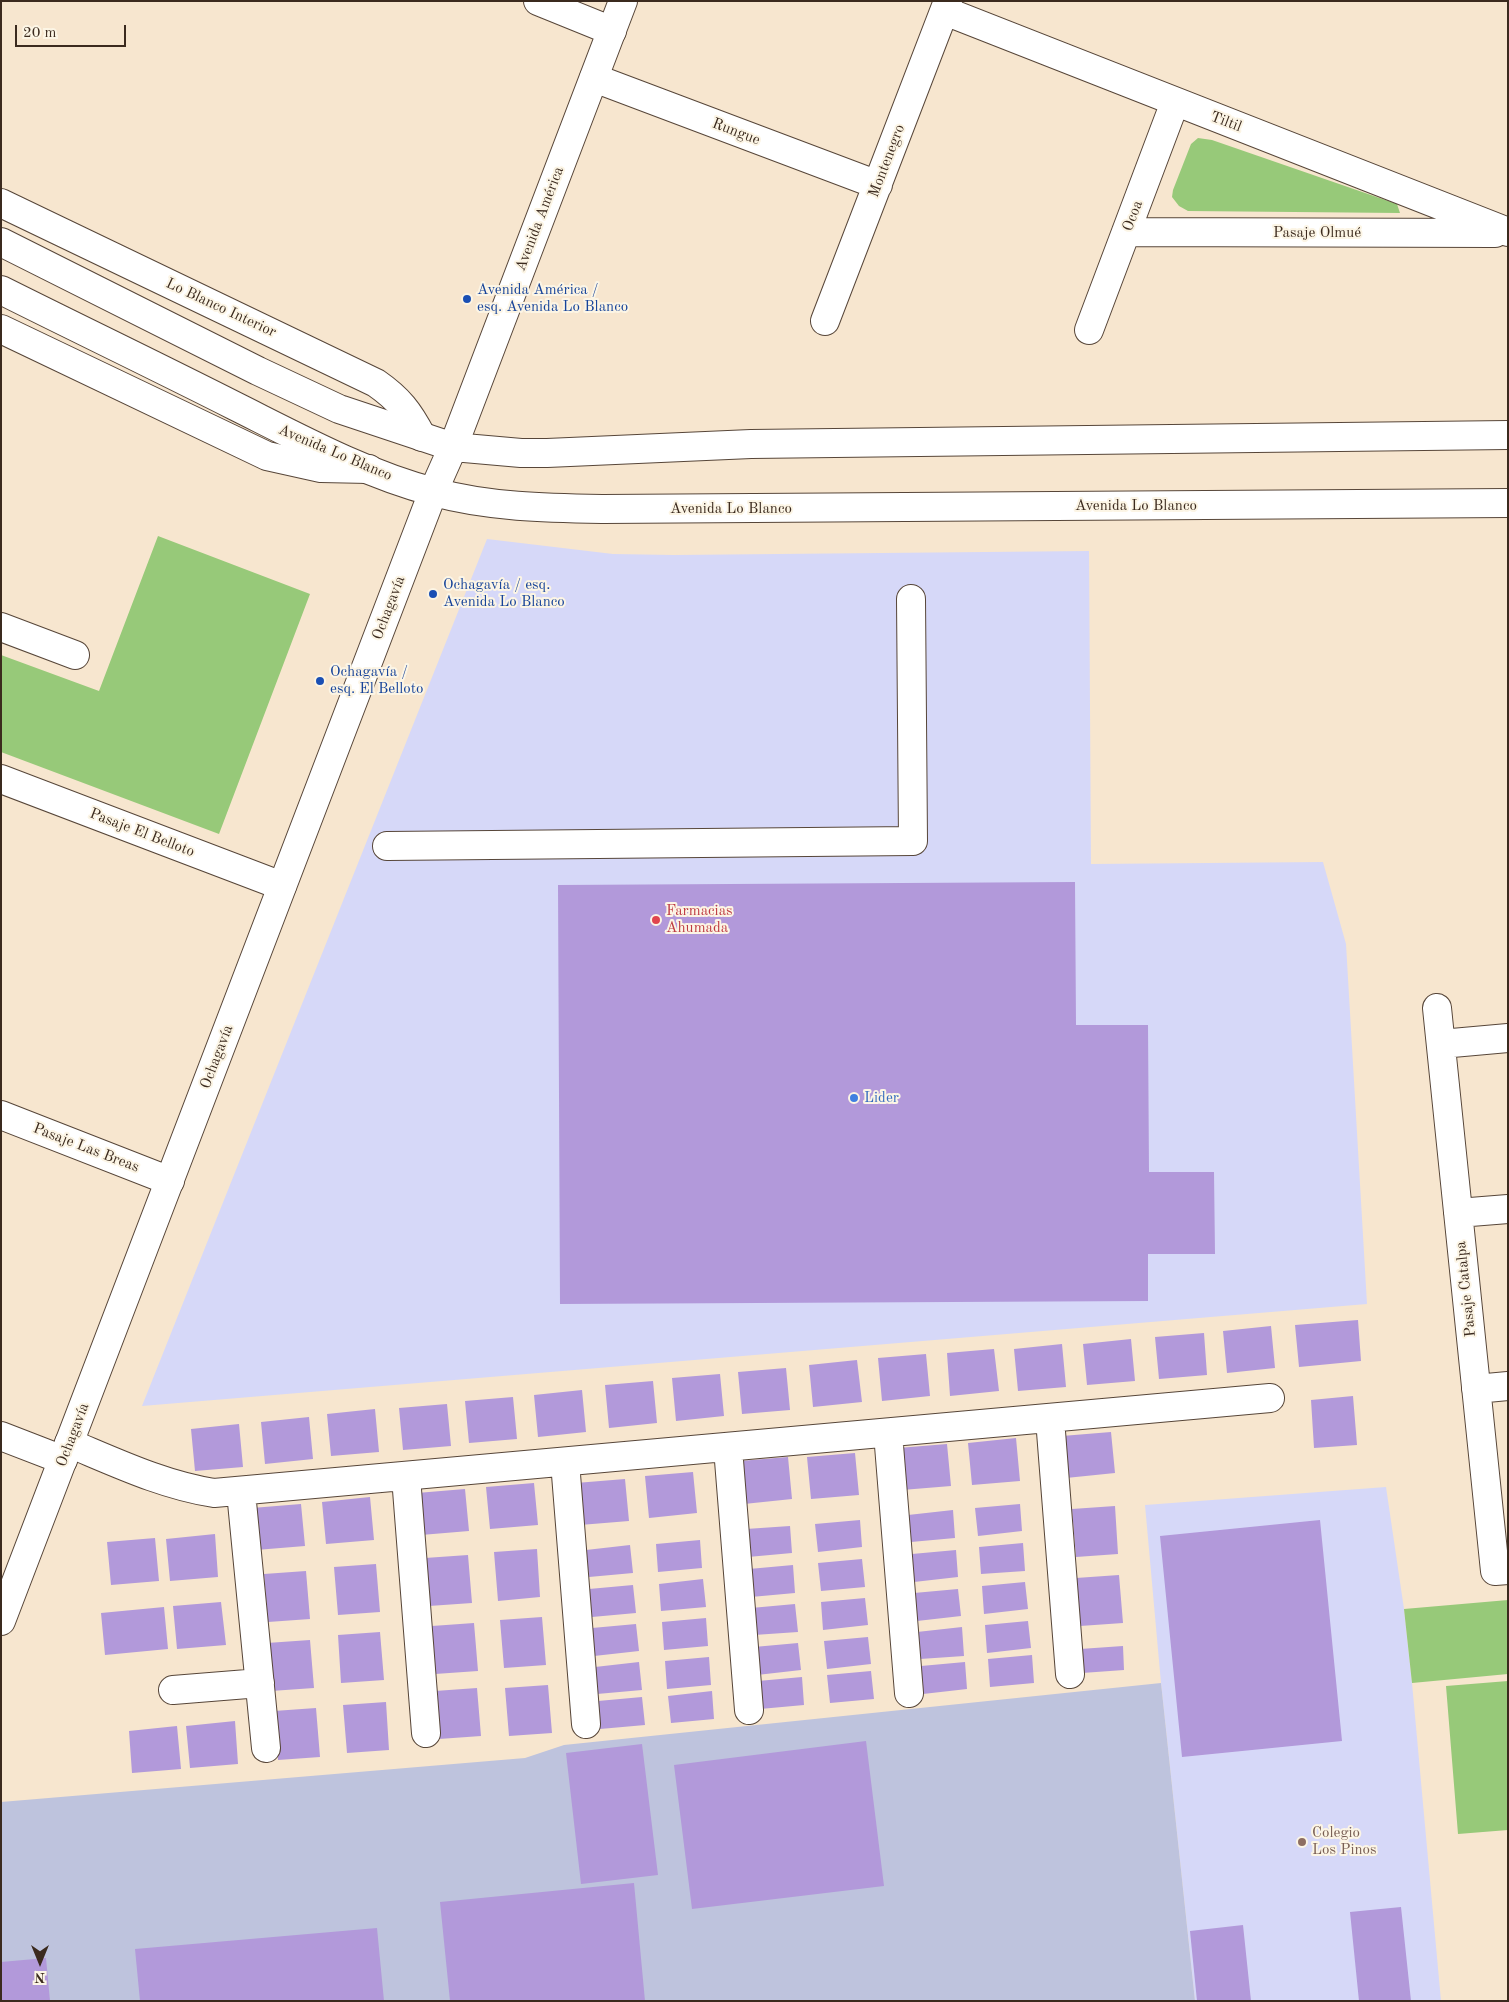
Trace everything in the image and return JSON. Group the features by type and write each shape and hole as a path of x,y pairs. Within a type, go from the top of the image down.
{"street":[{"path":"538,1 612,31"},
{"name":"Avenida América","path":"433,492 453,447 623,1"},
{"name":"Tiltil","path":"946,6 1175,102 1508,233"},
{"name":"Montenegro","path":"825,321 946,6"},
{"name":"Rungue","path":"594,78 878,185"},
{"name":"Ocoa","path":"1089,330 1175,102"},
{"name":"Lo Blanco Interior","path":"1,203 376,383 393,395 406,408 422,437"},
{"name":"Pasaje Olmué","path":"1126,232 1508,233"},
{"path":"1,242 258,372 339,409 453,447 521,453 547,453 751,444 1508,435"},
{"name":"Avenida Lo Blanco","path":"1,290 304,442 369,469 433,492 466,499 510,504 603,509 1508,504"},
{"path":"1,329 267,456 321,468 369,469"},
{"name":"Ochagavía","path":"1,1621 433,492"},
{"path":"387,846 913,841 910,599"},
{"path":"1,628 75,655"},
{"name":"Pasaje El Belloto","path":"1,779 282,886"},
{"name":"Pasaje Catalpa","path":"1437,1008 1476,1389 1501,1570"},
{"path":"1440,1044 1508,1038"},
{"name":"Pasaje Las Breas","path":"1,1116 170,1181"},
{"path":"1458,1213 1508,1209"},
{"path":"1476,1389 1508,1386"},
{"path":"1,1436 66,1452 192,1490 214,1493 1270,1398"},
{"path":"1050,1419 1070,1674"},
{"path":"888,1433 909,1692"},
{"path":"728,1448 749,1710"},
{"path":"566,1462 586,1724"},
{"path":"406,1476 426,1732"},
{"path":"241,1492 266,1748"},
{"path":"173,1690 260,1683"}],"shaded area":[{"path":"487,539 613,554 1089,551 1091,864 1323,862 1346,944 1367,1304 142,1406"},
{"name":"Colegio Los Pinos","path":"1386,1487 1404,1609 1412,1683 1441,2001 1195,2001 1161,1683 1145,1505"},
{"path":"1161,1683 1195,2001 1,2001 1,1802 525,1758 564,1745"}],"green space":[{"path":"1198,138 1212,140 1397,204 1400,213 1188,211 1179,206 1172,197 1191,144"},
{"path":"158,536 310,594 219,834 1,752 1,655 99,691"},
{"path":"1508,1600 1508,1674 1412,1683 1404,1609"},
{"path":"1508,1681 1508,1830 1458,1834 1446,1686"}],"building":[{"name":"Lider","path":"1075,882 1076,1025 1148,1025 1149,1172 1214,1172 1215,1254 1148,1254 1148,1301 560,1304 558,885"},
{"path":"1358,1320 1361,1361 1299,1367 1295,1325"},
{"path":"1271,1326 1275,1368 1227,1373 1223,1331"},
{"path":"1204,1333 1207,1375 1159,1379 1155,1337"},
{"path":"1131,1339 1135,1381 1087,1385 1083,1344"},
{"path":"1062,1344 1066,1387 1018,1391 1014,1349"},
{"path":"994,1349 999,1391 950,1396 947,1353"},
{"path":"926,1354 930,1396 882,1401 878,1358"},
{"path":"857,1360 862,1402 813,1407 809,1365"},
{"path":"786,1368 790,1410 742,1414 738,1372"},
{"path":"720,1374 724,1416 676,1421 672,1378"},
{"path":"653,1381 657,1423 609,1428 605,1385"},
{"path":"582,1390 586,1432 538,1437 534,1395"},
{"path":"1353,1396 1357,1445 1314,1448 1311,1400"},
{"path":"513,1397 517,1439 469,1443 465,1401"},
{"path":"447,1404 451,1446 403,1450 399,1408"},
{"path":"375,1409 379,1452 331,1456 327,1414"},
{"path":"309,1417 313,1459 265,1464 261,1422"},
{"path":"239,1424 243,1467 195,1471 191,1429"},
{"path":"1111,1432 1115,1473 1066,1478 1062,1436"},
{"path":"1016,1438 1020,1481 972,1485 968,1443"},
{"path":"947,1444 951,1486 902,1490 898,1448"},
{"path":"855,1453 859,1495 811,1499 807,1457"},
{"path":"788,1457 792,1499 744,1504 740,1461"},
{"path":"693,1472 697,1513 649,1518 645,1476"},
{"path":"625,1479 629,1521 580,1525 576,1483"},
{"path":"534,1483 538,1525 490,1529 486,1487"},
{"path":"465,1489 469,1531 421,1535 417,1493"},
{"path":"370,1497 374,1540 326,1544 322,1502"},
{"path":"301,1504 305,1546 256,1550 252,1508"},
{"path":"1020,1504 1022,1531 978,1536 975,1508"},
{"path":"1115,1506 1118,1554 1076,1557 1072,1509"},
{"path":"953,1510 955,1538 911,1542 908,1515"},
{"path":"860,1520 862,1547 818,1552 815,1524"},
{"path":"1320,1520 1342,1741 1182,1757 1160,1536"},
{"path":"790,1526 792,1553 748,1557 746,1529"},
{"path":"215,1534 218,1577 170,1581 166,1539"},
{"path":"155,1538 159,1581 111,1585 107,1542"},
{"path":"700,1540 702,1568 658,1572 656,1544"},
{"path":"1023,1543 1025,1571 981,1574 979,1547"},
{"path":"630,1545 633,1573 589,1577 586,1550"},
{"path":"537,1549 540,1597 498,1601 494,1552"},
{"path":"956,1550 958,1577 914,1582 912,1554"},
{"path":"468,1555 472,1603 429,1606 425,1558"},
{"path":"862,1559 865,1587 821,1591 818,1563"},
{"path":"376,1564 380,1612 338,1615 334,1567"},
{"path":"793,1565 795,1593 751,1597 749,1569"},
{"path":"306,1571 310,1619 268,1622 264,1574"},
{"path":"1119,1575 1123,1623 1080,1626 1076,1578"},
{"path":"703,1579 706,1607 661,1611 659,1584"},
{"path":"1025,1582 1028,1609 984,1614 982,1586"},
{"path":"633,1585 636,1613 592,1617 589,1589"},
{"path":"958,1589 961,1616 917,1621 914,1593"},
{"path":"865,1598 868,1625 823,1630 821,1602"},
{"path":"221,1602 226,1645 177,1649 173,1606"},
{"path":"795,1604 798,1632 754,1635 751,1608"},
{"path":"164,1607 168,1649 105,1655 101,1613"},
{"path":"542,1617 546,1665 504,1668 500,1620"},
{"path":"706,1618 708,1646 664,1650 662,1622"},
{"path":"1028,1621 1031,1648 987,1653 985,1625"},
{"path":"474,1623 478,1671 435,1674 432,1626"},
{"path":"636,1624 639,1651 594,1656 592,1628"},
{"path":"962,1627 964,1656 920,1659 917,1632"},
{"path":"380,1632 384,1680 341,1683 338,1635"},
{"path":"868,1637 871,1664 827,1669 824,1641"},
{"path":"310,1640 314,1688 271,1691 267,1643"},
{"path":"798,1643 801,1670 757,1675 754,1647"},
{"path":"1123,1646 1124,1670 1082,1673 1080,1649"},
{"path":"1032,1655 1034,1683 990,1687 988,1659"},
{"path":"709,1657 711,1685 667,1689 665,1661"},
{"path":"639,1662 642,1690 597,1694 595,1667"},
{"path":"965,1662 967,1689 923,1694 921,1666"},
{"path":"871,1671 874,1699 830,1703 827,1675"},
{"path":"802,1677 804,1705 760,1709 758,1681"},
{"path":"548,1685 552,1733 509,1736 505,1688"},
{"path":"477,1688 481,1736 439,1739 435,1691"},
{"path":"712,1691 714,1719 671,1723 668,1696"},
{"path":"642,1697 645,1725 600,1729 598,1701"},
{"path":"386,1702 389,1750 347,1753 343,1705"},
{"path":"316,1708 320,1757 278,1760 274,1711"},
{"path":"235,1721 238,1764 190,1768 186,1726"},
{"path":"177,1726 181,1769 132,1773 129,1731"},
{"path":"866,1741 884,1886 692,1909 674,1765"},
{"path":"642,1744 658,1875 581,1884 566,1753"},
{"path":"634,1883 645,2001 450,2001 440,1902"},
{"path":"1401,1907 1411,2001 1359,2001 1350,1912"},
{"path":"1243,1925 1251,2001 1197,2001 1190,1931"},
{"path":"377,1928 384,2001 140,2001 135,1949"},
{"path":"46,1958 50,2001 1,2001 1,1962"}],"place":[{"name":"Avenida América / esq. Avenida Lo Blanco","path":"467,299"},
{"name":"Ochagavía / esq. Avenida Lo Blanco","path":"433,594"},
{"name":"Ochagavía / esq. El Belloto","path":"320,681"},
{"name":"Farmacias Ahumada","path":"656,920"},
{"name":"Lider","path":"854,1098"},
{"name":"Colegio Los Pinos","path":"1302,1842"}]}
